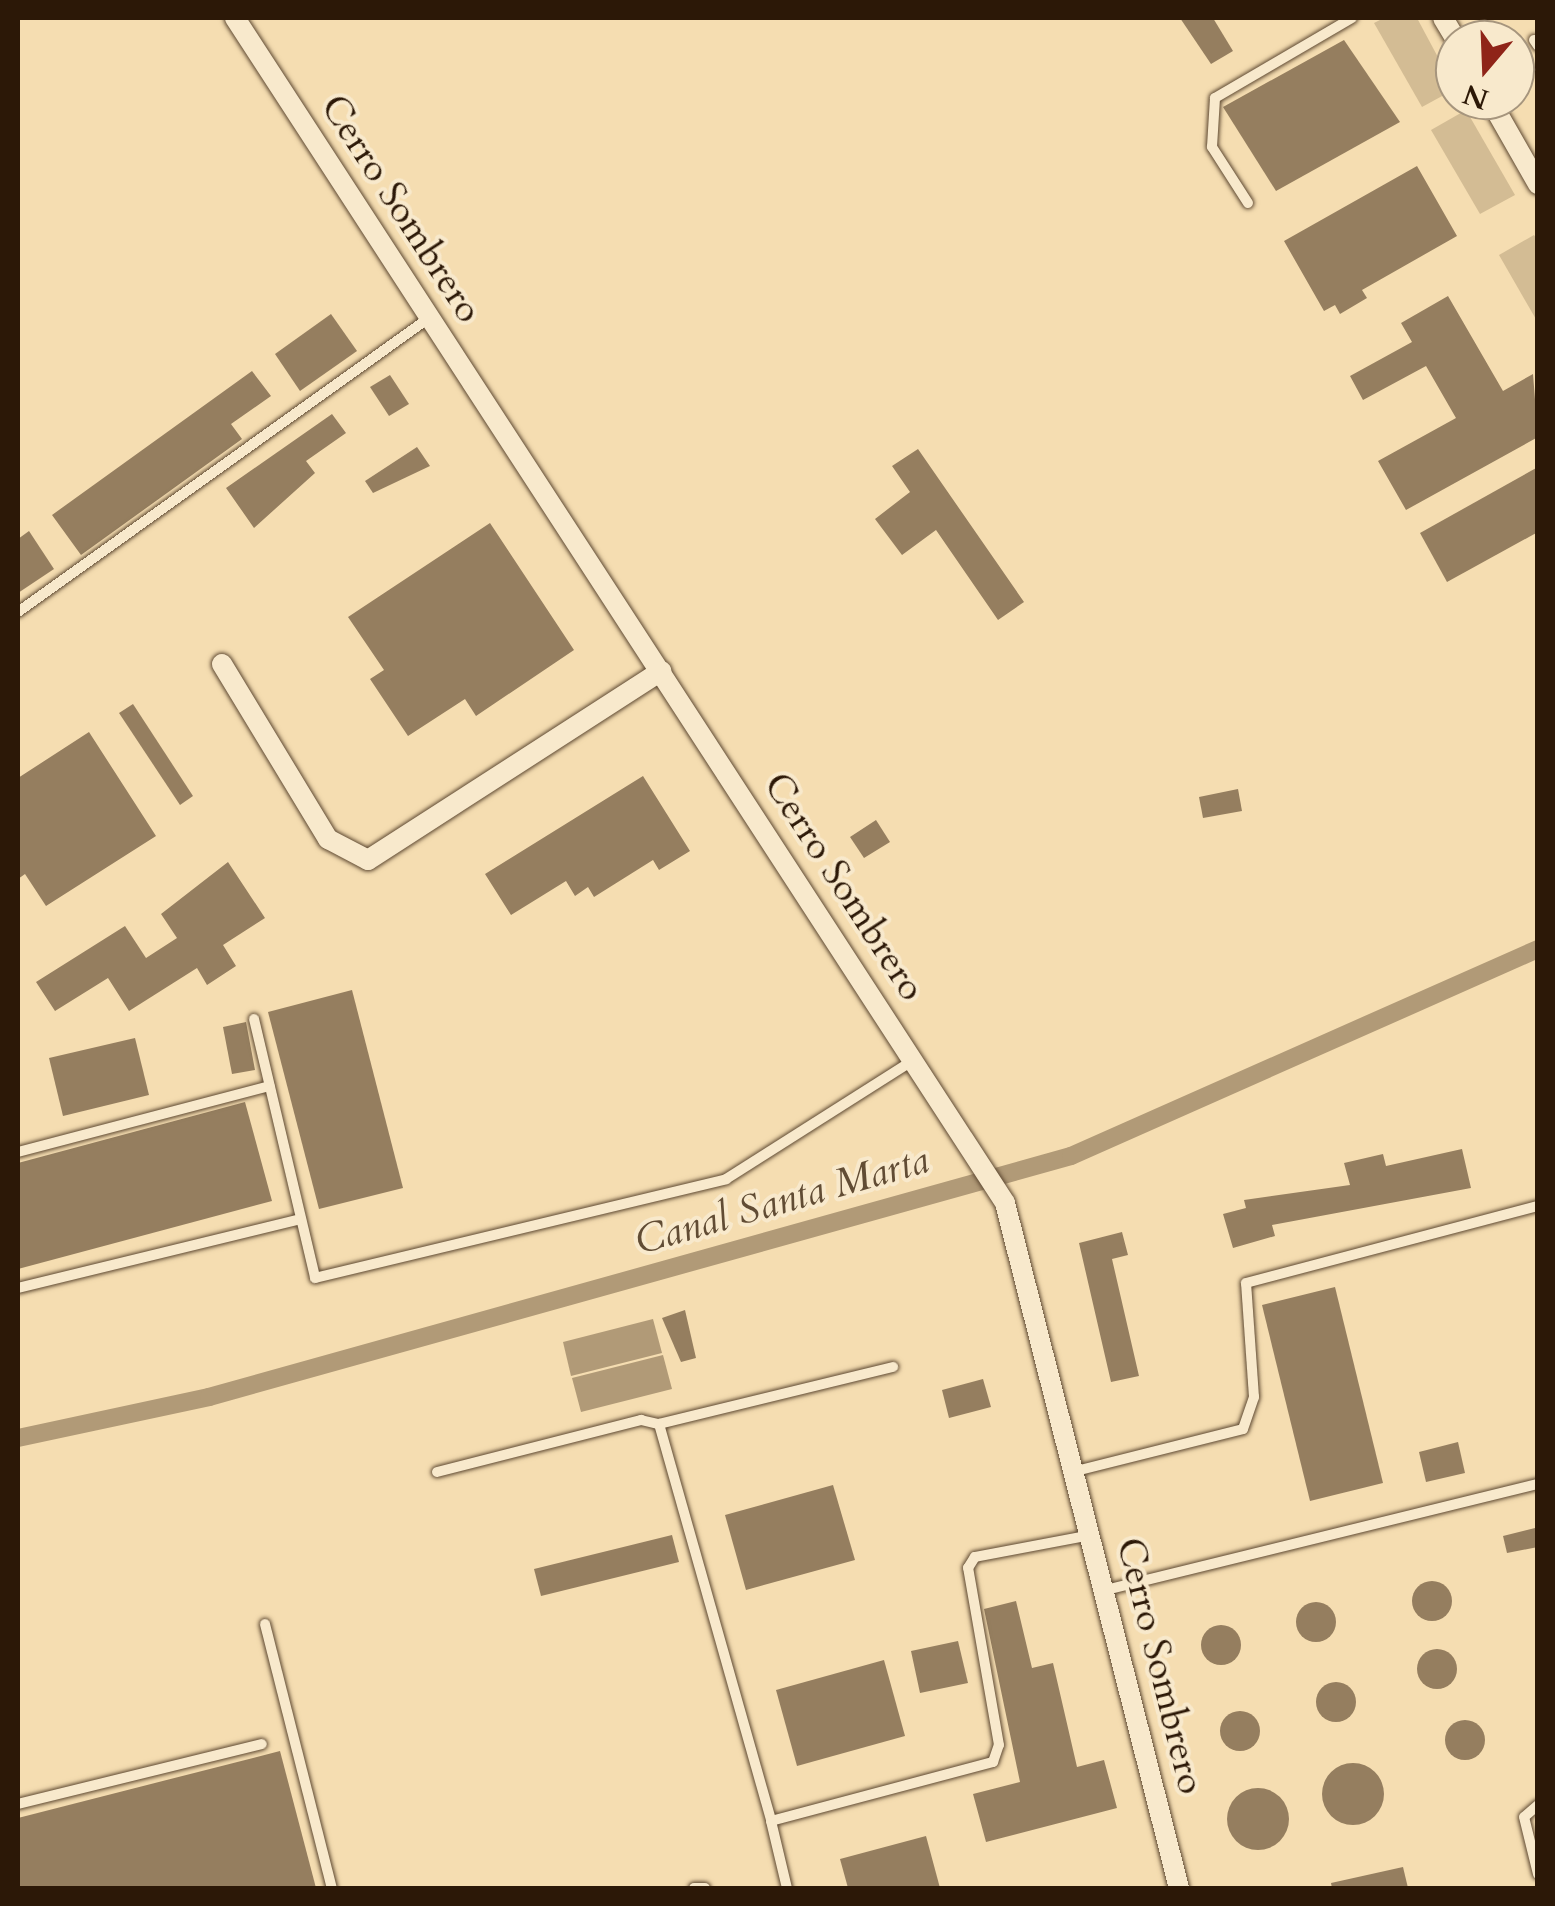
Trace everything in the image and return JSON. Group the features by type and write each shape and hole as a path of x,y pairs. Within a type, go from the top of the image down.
{"street":[{"name":"Cerro Sombrero","path":"235,18 1005,1203 1076,1470 1179,1888"},
{"path":"1501,120 1538,184"},
{"path":"222,664 328,839 368,860 661,671"}],"lane":[{"path":"1248,202 1212,146 1215,98 1352,18"},
{"path":"18,612 430,318"},
{"path":"254,1019 314,1278 726,1179 915,1059"},
{"path":"18,1152 270,1086"},
{"path":"1076,1470 1243,1430 1254,1397 1246,1283 1538,1206"},
{"path":"18,1288 301,1219"},
{"path":"436,1472 642,1420 659,1424 893,1367"},
{"path":"659,1424 787,1888"},
{"path":"1106,1590 1538,1484"},
{"path":"771,1821 993,1762 999,1745 968,1568 975,1557 1092,1535"},
{"path":"265,1624 332,1888"},
{"path":"18,1804 262,1744"},
{"path":"1537,1872 1524,1817 1538,1804"},
{"path":"694,1888 705,1888"}],"shaded area":[{"path":"1384,18 1417,18 1435,52 1435,100 1422,107 1374,23"},
{"path":"1448,120 1472,120 1515,195 1480,214 1431,130"},
{"path":"1534,235 1538,241 1537,321 1499,255"},
{"path":"653,1319 662,1353 571,1376 563,1342"},
{"path":"663,1355 672,1389 581,1412 572,1378"}],"building":[{"path":"1180,18 1213,18 1233,51 1211,64"},
{"path":"1344,40 1400,122 1276,191 1223,107"},
{"path":"1417,166 1457,236 1362,290 1367,298 1340,314 1335,305 1324,311 1284,241"},
{"path":"1448,296 1503,391 1533,374 1538,437 1406,510 1378,461 1456,418 1426,366 1363,400 1350,376 1412,342 1401,323"},
{"path":"331,314 357,351 300,391 275,354"},
{"path":"252,371 271,396 231,424 242,439 81,555 52,515"},
{"path":"390,375 409,404 389,416 370,387"},
{"path":"332,414 346,433 306,461 315,473 254,528 226,488"},
{"path":"417,447 430,466 373,493 365,481"},
{"path":"918,449 1024,602 998,620 936,530 902,555 875,519 910,492 892,466"},
{"path":"1538,467 1538,532 1447,582 1420,533"},
{"path":"490,523 574,650 476,716 465,699 408,736 370,679 384,670 348,617"},
{"path":"29,531 54,569 18,593 18,539"},
{"path":"133,704 193,796 180,805 119,713"},
{"path":"89,732 156,836 46,906 25,874 18,879 18,778"},
{"path":"643,776 690,851 659,870 653,860 594,897 588,887 575,896 566,881 511,915 485,874"},
{"path":"1238,789 1242,811 1203,818 1199,797"},
{"path":"876,820 890,842 864,858 850,837"},
{"path":"228,862 265,918 223,945 236,966 207,985 197,968 129,1011 108,978 55,1011 36,982 125,926 146,958 177,938 161,914"},
{"path":"352,990 403,1188 319,1209 268,1012"},
{"path":"246,1022 255,1070 232,1074 223,1027"},
{"path":"135,1038 149,1095 63,1116 49,1058"},
{"path":"245,1102 272,1201 18,1269 18,1163"},
{"path":"1462,1149 1471,1188 1272,1225 1275,1236 1233,1248 1223,1214 1246,1208 1244,1200 1350,1185 1344,1163 1383,1154 1386,1166"},
{"path":"1122,1232 1128,1255 1112,1259 1139,1376 1111,1382 1079,1243"},
{"path":"1335,1287 1383,1483 1310,1501 1262,1305"},
{"path":"685,1310 696,1358 681,1362 662,1318"},
{"path":"983,1379 991,1407 949,1418 942,1390"},
{"path":"1458,1442 1465,1473 1426,1482 1419,1452"},
{"path":"833,1485 855,1560 746,1590 725,1515"},
{"path":"1535,1528 1538,1547 1507,1553 1503,1536"},
{"path":"672,1535 679,1562 541,1596 534,1569"},
{"path":"1432,1581 1446,1587 1452,1601 1446,1615 1432,1621 1418,1615 1412,1601 1418,1587"},
{"path":"1016,1601 1032,1668 1053,1663 1077,1767 1104,1760 1117,1808 986,1842 973,1794 1020,1782 984,1609"},
{"path":"1316,1602 1330,1608 1336,1622 1330,1636 1316,1642 1302,1636 1296,1622 1302,1608"},
{"path":"1221,1625 1235,1631 1241,1645 1235,1659 1221,1665 1207,1659 1201,1645 1207,1631"},
{"path":"958,1641 968,1683 920,1693 911,1651"},
{"path":"1437,1649 1451,1655 1457,1669 1451,1683 1437,1689 1423,1683 1417,1669 1423,1655"},
{"path":"884,1660 905,1736 797,1766 776,1690"},
{"path":"1336,1682 1350,1688 1356,1702 1350,1716 1336,1722 1322,1716 1316,1702 1322,1688"},
{"path":"1240,1711 1254,1717 1260,1731 1254,1745 1240,1751 1226,1745 1220,1731 1226,1717"},
{"path":"1465,1720 1479,1726 1485,1740 1479,1754 1465,1760 1451,1754 1445,1740 1451,1726"},
{"path":"280,1751 316,1888 18,1888 18,1818"},
{"path":"1353,1763 1375,1772 1384,1794 1375,1816 1353,1825 1331,1816 1322,1794 1331,1772"},
{"path":"1258,1788 1280,1797 1289,1819 1280,1841 1258,1850 1236,1841 1227,1819 1236,1797"},
{"path":"926,1836 940,1888 848,1888 840,1859"},
{"path":"1403,1867 1408,1888 1332,1888 1331,1883"}],"waterway":[{"name":"Canal Santa Marta","path":"18,1438 209,1397 1071,1156 1538,949"}]}
